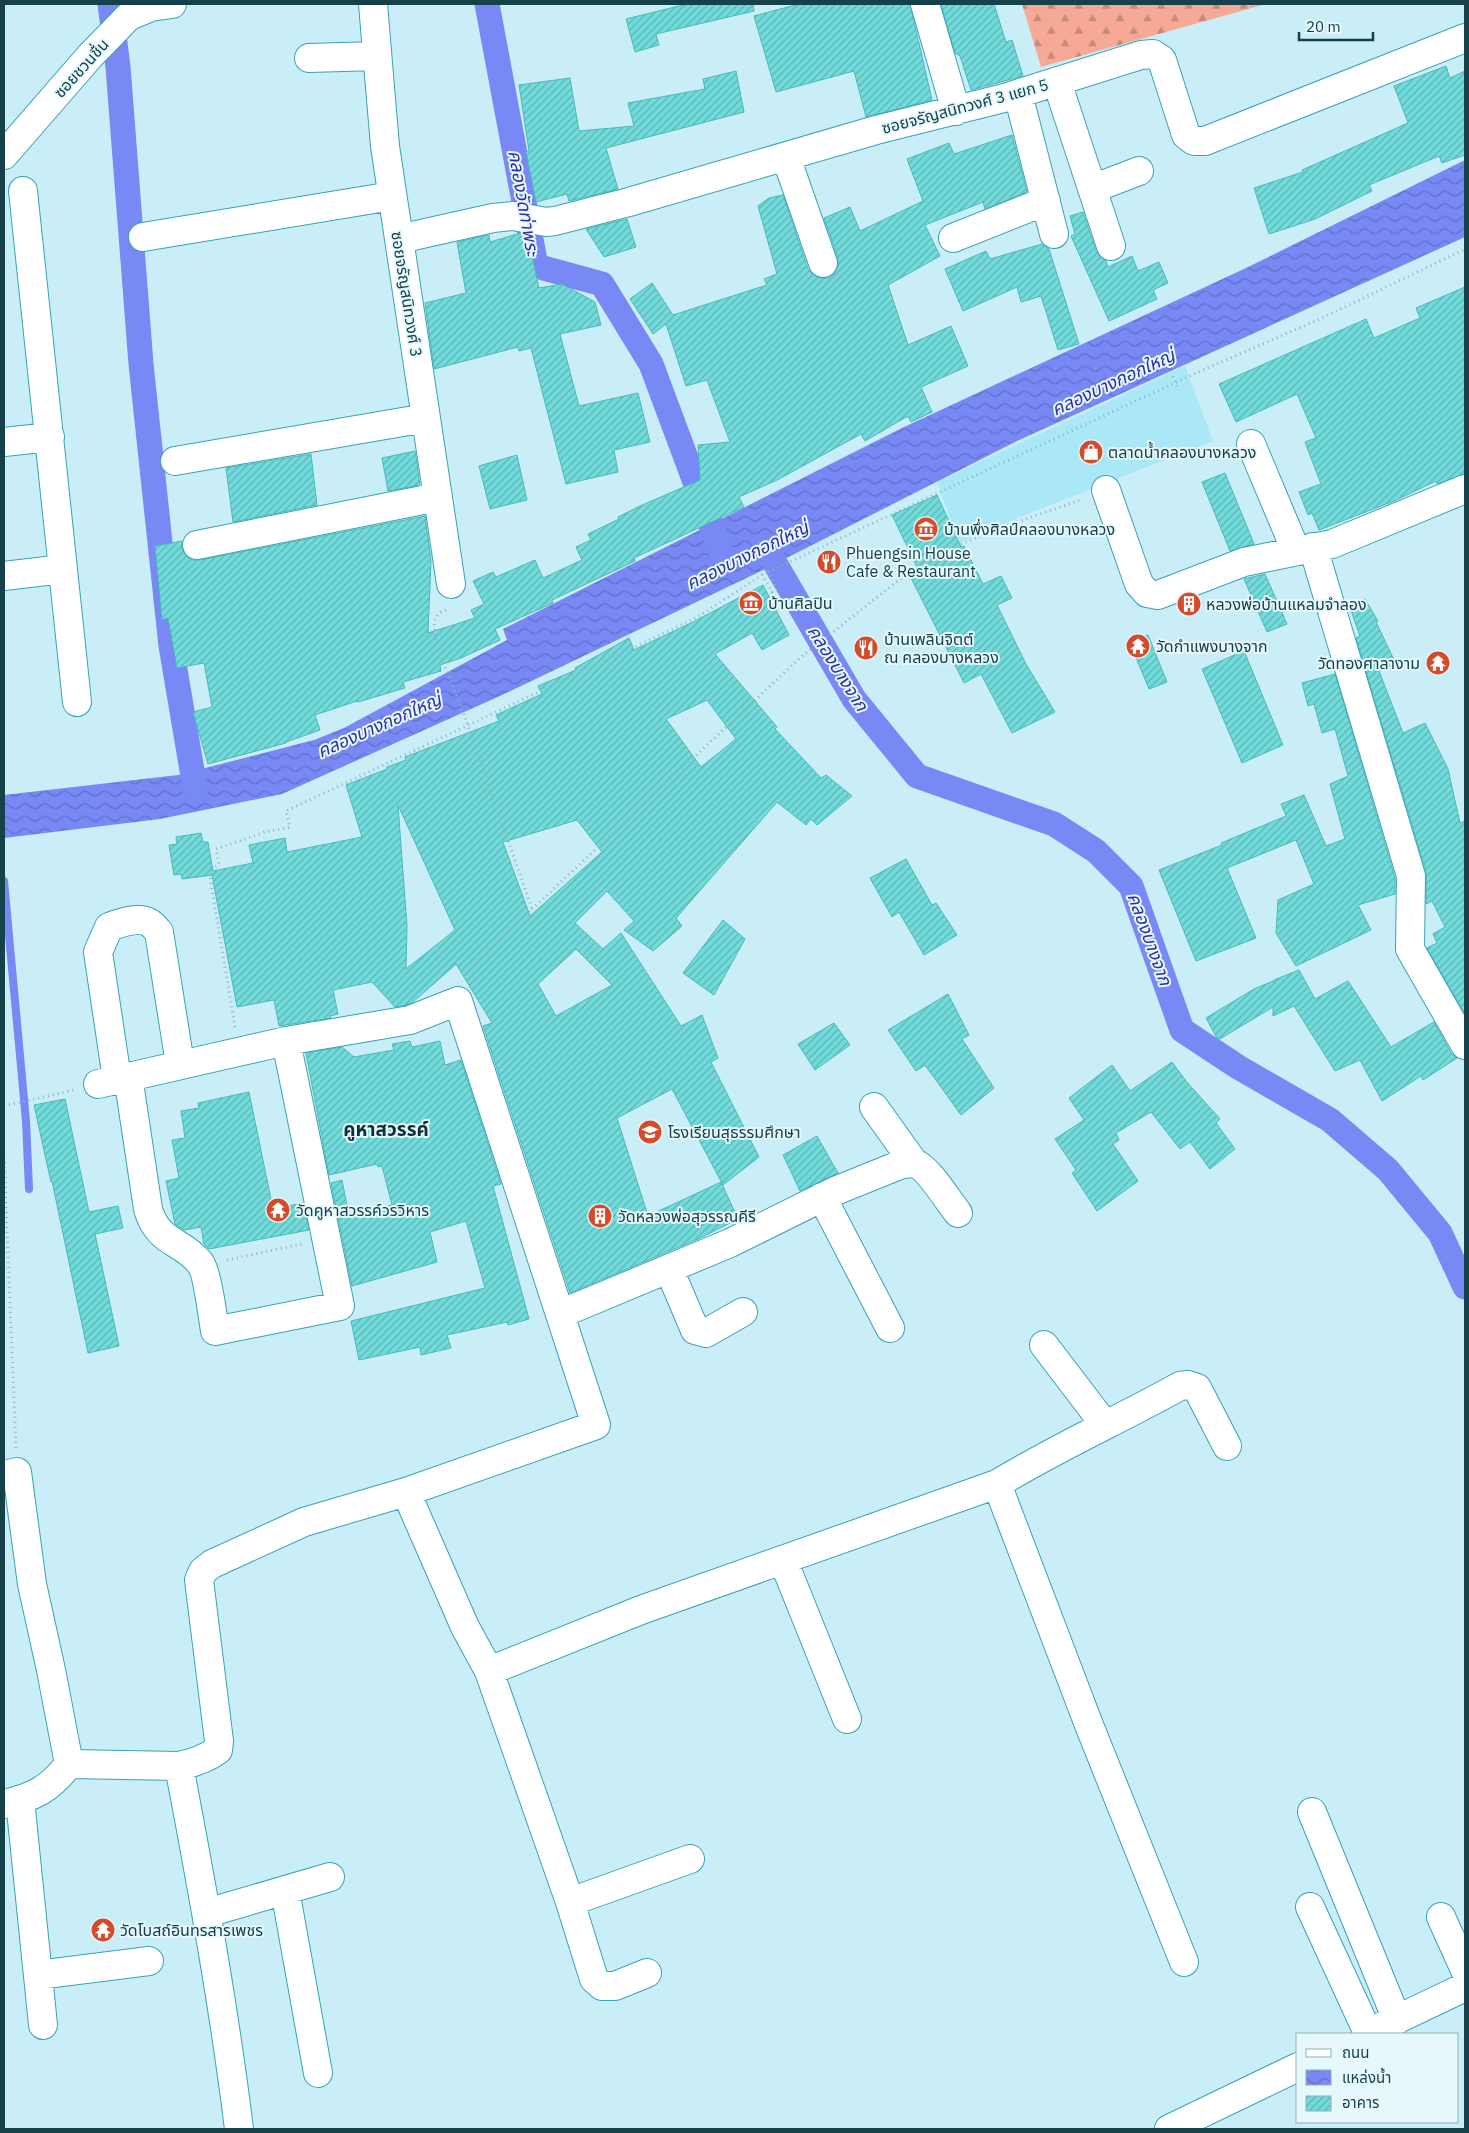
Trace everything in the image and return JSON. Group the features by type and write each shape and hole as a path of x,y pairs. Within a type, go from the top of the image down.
{"street":[{"name":"ซอยชวนชื่น","path":"4,155 90,56 129,16 152,8 172,4"},
{"name":"ซอยจรัญสนิทวงศ์ 3","path":"373,4 384,146 451,584"},
{"path":"925,4 956,111"},
{"name":"ซอยจรัญสนิทวงศ์ 3 แยก 5","path":"399,239 493,218 513,216 533,220 629,202 876,130 1018,94 1140,55 1153,54 1162,60 1186,135 1194,141 1205,141 1465,38"},
{"path":"309,58 377,56"},
{"path":"1057,82 1111,246"},
{"path":"1018,94 1054,234"},
{"path":"786,157 823,263"},
{"path":"1092,189 1139,171"},
{"path":"23,191 77,702"},
{"path":"143,237 392,196"},
{"path":"953,238 1046,200"},
{"path":"175,461 426,418"},
{"path":"4,442 50,437"},
{"path":"1250,444 1304,549 1412,876 1410,949 1465,1045"},
{"path":"1106,490 1139,584 1147,592 1158,595 1244,562 1332,544 1465,489"},
{"path":"197,545 438,497"},
{"path":"4,576 63,569"},
{"path":"180,1064 159,932 149,922 136,920 122,922 109,927 98,952 115,1079 148,1210 152,1221 161,1234 194,1256 202,1265 215,1331 340,1306 286,1041"},
{"path":"69,1764 179,1766 195,1762 218,1750 219,1741 199,1580 203,1571 212,1564 304,1522 406,1492 596,1425 458,1001 410,1020 286,1041 115,1079"},
{"path":"874,1108 914,1163 929,1176 958,1213"},
{"path":"560,1314 730,1243 822,1198 902,1164 914,1163"},
{"path":"822,1198 890,1328"},
{"path":"669,1268 695,1330 706,1333 743,1312"},
{"path":"1044,1345 1105,1425"},
{"path":"488,1670 641,1610 997,1484 1180,1386 1188,1385 1197,1388 1227,1446"},
{"path":"10,1474 69,1764 60,1776 43,1791 12,1802 38,1975 43,2025"},
{"path":"997,1484 1089,1725 1184,1962"},
{"path":"406,1492 465,1627 488,1670 570,1902 594,1979 602,1986 615,1986 647,1973"},
{"path":"783,1560 847,1719"},
{"path":"179,1766 227,2032 239,2129"},
{"path":"1312,1812 1397,2020"},
{"path":"570,1902 690,1859"},
{"path":"207,1913 330,1877"},
{"path":"285,1890 318,2073"},
{"path":"1310,1907 1367,2033"},
{"path":"1441,1917 1465,1970"},
{"path":"38,1975 149,1961"},
{"path":"1369,2033 1465,1987"},
{"path":"1169,2129 1296,2068"}],"path":[{"path":"239,1052 210,877 210,871 219,864 216,849 266,832 290,827 286,811 696,618 762,575 772,592 777,588 768,572 1187,378 1322,318 1465,249"},
{"path":"1173,376 1177,387"},
{"path":"458,1001 460,980 511,927 800,657 828,634 925,562 964,543 1106,490"},
{"path":"451,584 455,598 452,607 439,613 434,622 436,644 465,717 532,909"},
{"path":"4,1106 115,1079"},
{"path":"4,1157 10,1474"},
{"path":"202,1265 326,1239"}],"shaded area":[{"name":"ตลาดน้ำคลองบางหลวง","path":"1185,366 1213,441 959,543 937,482"}],"green space":[{"path":"1022,4 1266,4 1041,67"}],"water":[{"name":"คลองบางกอกใหญ่","path":"1465,160 1465,237 1017,441 759,572 502,695 282,794 160,819 4,838 4,795 178,775 314,740 344,728 507,640 503,629 902,428 1246,268"}],"building":[{"path":"687,4 753,4 754,11 656,34 659,45 635,52 626,19"},
{"path":"799,4 910,4 932,100 866,117 854,71 776,92 754,16"},
{"path":"941,4 994,4 1006,42 1012,40 1023,76 971,90 960,56 955,53"},
{"path":"1446,66 1450,78 1465,71 1465,155 1442,163 1439,156 1369,185 1372,191 1315,219 1269,234 1254,188 1303,172 1302,170 1408,123 1394,86"},
{"path":"736,71 744,112 606,148 618,189 569,201 567,194 536,202 526,152 529,151 519,85 570,78 579,131 634,126 628,103 705,89 703,79"},
{"path":"1012,135 1027,192 985,209 983,202 925,225 940,256 888,285 908,345 951,326 968,366 921,387 932,412 911,422 908,416 865,441 861,434 777,480 739,497 744,507 634,558 635,561 552,600 553,603 495,629 500,640 461,658 440,665 441,671 403,682 405,688 315,715 320,730 286,743 208,764 193,712 212,707 204,663 177,668 168,618 162,620 155,546 182,541 182,549 186,556 192,560 200,560 425,516 431,561 428,633 475,618 471,610 484,604 473,581 493,572 496,577 535,560 543,578 582,560 576,547 591,540 588,534 640,506 700,480 698,445 730,442 707,380 686,386 666,324 653,334 630,299 652,283 673,315 767,285 764,279 777,274 758,206 769,198 783,195 808,269 812,274 820,278 829,278 834,274 838,266 838,258 824,218 850,207 860,231 923,201 907,159 949,143 954,154"},
{"path":"1083,212 1096,251 1106,261 1108,267 1132,256 1138,271 1159,262 1168,283 1153,290 1157,299 1109,321 1071,236 1075,234 1070,216"},
{"path":"627,219 636,247 604,257 586,229"},
{"path":"521,233 527,234 539,288 562,284 595,302 601,325 560,334 579,406 638,393 650,442 614,450 618,472 566,484 531,348 519,351 518,347 434,369 425,303 466,293 457,242 489,235 490,242"},
{"path":"1042,244 1049,249 1079,344 1058,350 1041,296 1021,302 1017,287 963,311 945,269 986,251 990,259"},
{"path":"1465,287 1465,474 1437,484 1436,481 1394,501 1319,530 1312,513 1308,515 1299,492 1321,484 1305,442 1316,438 1297,394 1236,422 1219,384 1366,319 1374,338 1420,318 1416,308"},
{"path":"415,451 420,485 388,491 382,458"},
{"path":"311,454 317,505 233,522 226,468"},
{"path":"517,455 527,500 490,509 479,466"},
{"path":"1225,473 1254,544 1230,551 1202,482"},
{"path":"937,495 961,547 964,546 983,584 1001,576 1012,598 997,605 1026,664 1055,712 1012,733 981,674 964,683 909,574 918,569 892,515"},
{"path":"1265,574 1287,624 1267,632 1244,579"},
{"path":"763,585 789,635 762,650 752,633 715,654 777,727 775,729 821,778 826,775 852,796 817,825 811,819 806,825 777,802 676,918 682,926 653,951 624,930 634,921 607,891 575,923 603,949 621,933 681,1026 702,1015 718,1058 711,1062 759,1157 723,1185 672,1089 617,1118 648,1216 721,1182 738,1219 698,1239 570,1293 483,1026 492,1023 456,964 413,1002 406,1005 395,1007 372,982 333,990 338,1014 330,1016 331,1018 279,1026 274,1000 237,1007 212,875 182,879 181,874 174,875 169,845 177,844 176,837 201,833 203,842 208,842 213,871 253,863 249,845 285,838 287,852 362,837 346,785 406,760 405,757 499,721 496,715 542,694 538,686 576,670 575,668 629,638 634,650 693,622","holes":["707,700 736,739 701,767 666,719","398,805 455,930 406,969 407,926","577,820 602,852 530,916 503,842","576,949 612,985 556,1016 538,984"]},
{"path":"1365,599 1378,621 1376,622 1396,664 1379,671 1403,733 1425,723 1448,769 1460,823 1465,821 1465,1014 1427,948 1437,943 1433,934 1445,927 1432,901 1426,904 1426,872 1356,638 1360,636 1349,605"},
{"path":"1148,635 1167,682 1149,689 1130,643"},
{"path":"1244,651 1283,745 1242,763 1202,669"},
{"path":"1335,674 1395,878 1395,894 1358,905 1371,930 1296,966 1276,933 1278,900 1314,884 1296,840 1227,868 1256,938 1196,961 1159,870 1222,845 1221,843 1286,816 1281,804 1304,795 1326,846 1345,839 1330,784 1348,776 1335,729 1322,733 1314,704 1308,706 1302,683"},
{"path":"906,859 932,905 936,903 957,935 924,955 899,912 892,917 870,878"},
{"path":"723,920 745,939 714,995 683,973"},
{"path":"1299,970 1315,999 1348,981 1391,1047 1434,1022 1451,1053 1457,1058 1423,1080 1421,1076 1382,1101 1360,1060 1335,1071 1294,1006 1273,1016 1273,1007 1218,1040 1206,1018 1254,989 1273,981 1274,983 1274,980"},
{"path":"948,994 969,1035 962,1039 994,1088 961,1115 925,1065 916,1071 888,1030"},
{"path":"834,1023 850,1045 815,1070 798,1044"},
{"path":"410,1041 412,1047 440,1041 445,1065 461,1060 501,1184 493,1186 529,1319 508,1325 507,1322 447,1335 451,1348 421,1355 420,1347 359,1360 351,1321 485,1288 466,1221 430,1232 437,1262 352,1286 331,1183 342,1180 349,1215 392,1205 382,1166 378,1167 377,1164 329,1175 306,1053 342,1047 354,1057 394,1050 392,1044"},
{"path":"1172,1062 1186,1081 1220,1119 1216,1123 1235,1149 1210,1169 1190,1142 1180,1149 1151,1112 1116,1133 1119,1140 1113,1144 1138,1181 1097,1211 1072,1173 1076,1170 1055,1139 1084,1120 1069,1098 1112,1065 1130,1091"},
{"path":"249,1092 273,1209 303,1203 309,1230 209,1249 204,1244 201,1227 184,1230 175,1224 166,1181 179,1178 172,1140 185,1138 181,1111 199,1108 198,1103"},
{"path":"65,1099 89,1212 118,1206 123,1228 95,1234 119,1346 88,1353 34,1105"},
{"path":"817,1136 838,1173 800,1191 783,1155"}],"waterway":[{"path":"110,4 118,67 141,364 171,646 195,788"},
{"name":"คลองวัดท่าพระ","path":"487,4 536,266 602,284 651,364 723,557"},
{"name":"คลองบางจาก","path":"765,546 854,699 917,776 1054,824 1096,851 1131,886 1182,1030 1238,1067 1330,1120 1388,1170 1440,1233 1465,1287"},
{"path":"4,881 26,1121 29,1189"}],"place":[{"name":"ตลาดน้ำคลองบางหลวง","path":"1091,452"},
{"name":"บ้านพึ่งศิลป์คลองบางหลวง","path":"926,529"},
{"name":"Phuengsin House Cafe & Restaurant","path":"829,562"},
{"name":"บ้านศิลปิน","path":"751,603"},
{"name":"หลวงพ่อบ้านแหลมจำลอง","path":"1189,604"},
{"name":"วัดกำแพงบางจาก","path":"1138,646"},
{"name":"บ้านเพลินจิตต์ ณ คลองบางหลวง","path":"866,648"},
{"name":"วัดทองศาลางาม","path":"1438,663"},
{"name":"โรงเรียนสุธรรมศึกษา","path":"650,1132"},
{"name":"วัดคูหาสวรรค์วรวิหาร","path":"278,1210"},
{"name":"วัดหลวงพ่อสุวรรณคีรี","path":"600,1216"},
{"name":"วัดโบสถ์อินทรสารเพชร","path":"103,1930"}],"district":[{"name":"คูหาสวรรค์","path":"386,1129"}]}
